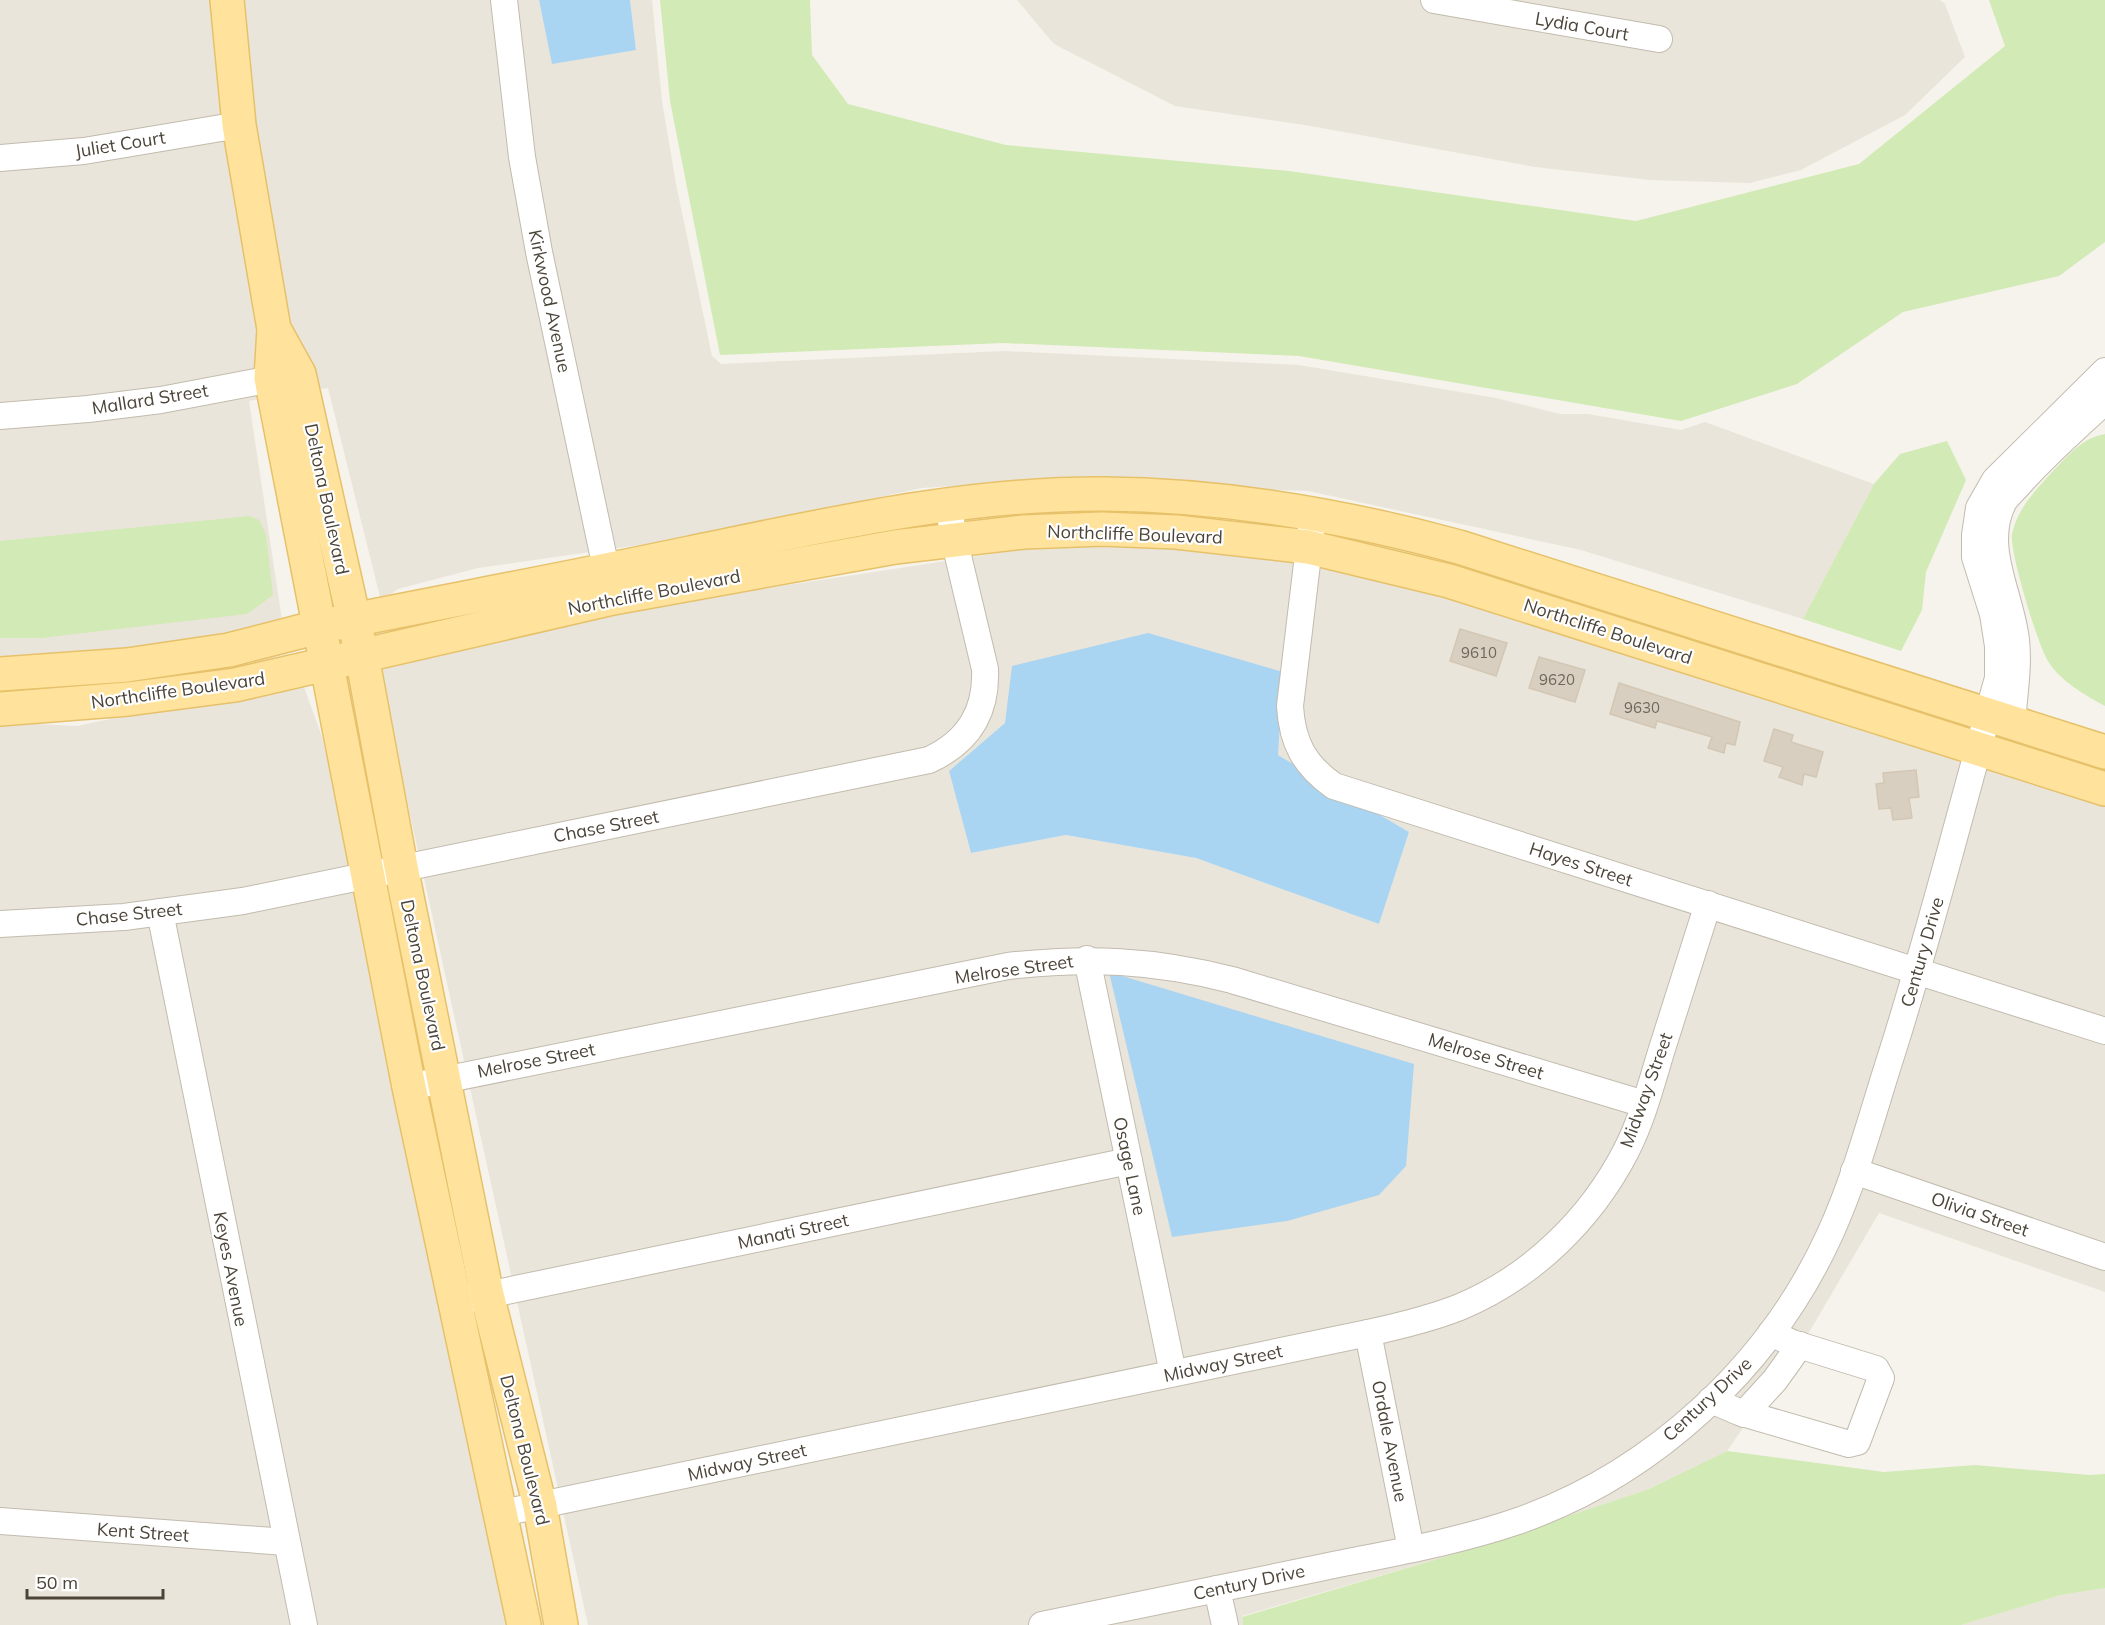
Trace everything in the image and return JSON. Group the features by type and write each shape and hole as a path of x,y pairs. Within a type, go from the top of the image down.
{"main road":[{"name":"Deltona Boulevard","path":"227,0 239,125 274,329 362,656 400,867 444,1078 502,1513 524,1625"},
{"name":"Deltona Boulevard","path":"285,376 318,627 409,1087 472,1298 540,1506 561,1625"},
{"name":"Northcliffe Boulevard","path":"0,709 128,699 235,685 362,656 610,584 889,512 948,503 1022,496 1102,494 1179,496 1314,512 1385,527 1459,547 2105,752"},
{"name":"Northcliffe Boulevard","path":"0,674 127,664 229,650 353,620 954,539 1024,532 1102,529 1176,532 1308,547 1449,581 2105,789"}],"street":[{"name":"Kirkwood Avenue","path":"504,0 522,157 537,241 610,584"},
{"name":"Lydia Court","path":"1434,0 1659,39"},
{"name":"Juliet Court","path":"0,158 84,151 239,125"},
{"path":"2000,718 1998,646 1993,614 1975,557 1979,508 1995,480 2105,371"},
{"name":"Mallard Street","path":"0,416 88,410 161,400 285,376"},
{"path":"2000,718 2016,642 2012,615 1995,554 1995,529 1999,515 2005,500 2035,467 2105,400"},
{"name":"Chase Street","path":"0,924 160,912 254,899 400,867 929,760 947,752 963,739 976,720 986,685 985,669 954,539 948,503"},
{"name":"Hayes Street","path":"1314,512 1290,706 1295,742 1305,759 1318,774 1334,786 2105,1031"},
{"name":"Century Drive","path":"1042,1625 1484,1532 1566,1501 1613,1476 1652,1450 1711,1400 1771,1333 1820,1254 1854,1171 1918,971 1977,748 2000,718"},
{"name":"Midway Street","path":"502,1513 1368,1333 1424,1320 1461,1307 1499,1287 1546,1253 1581,1219 1605,1187 1626,1149 1644,1104 1708,904"},
{"name":"Keyes Avenue","path":"160,912 304,1625"},
{"name":"Melrose Street","path":"409,1087 444,1078 1008,966 1087,959 1147,963 1232,980 1644,1104"},
{"name":"Osage Lane","path":"1087,959 1173,1373"},
{"name":"Manati Street","path":"472,1298 1129,1161"},
{"name":"Olivia Street","path":"1854,1171 2105,1257"},
{"name":"Ordale Avenue","path":"1368,1333 1411,1549"},
{"path":"1711,1400 1744,1414 1849,1444 1857,1442 1881,1378 1876,1368 1800,1345 1771,1333"},
{"path":"1744,1414 1775,1380 1800,1345"},
{"name":"Kent Street","path":"0,1521 286,1542"},
{"path":"1217,1589 1225,1625"}],"shaded area":[{"path":"0,0 218,0 264,323 265,398 249,401 282,620 146,651 0,661"},
{"path":"237,0 539,0 552,63 636,50 630,0 652,0 662,101 676,184 712,356 721,364 1004,351 1299,365 1496,398 1560,414 1588,414 1681,430 1705,422 1874,484 1803,619 1581,550 1308,491 1012,482 922,488 688,538 478,568 398,589 381,601 328,388 312,390 284,327"},
{"path":"1017,0 1940,0 1945,4 1965,57 1905,115 1801,170 1750,183 1650,180 1535,167 1311,126 1175,106 1054,44"},
{"path":"1078,541 1208,547 1399,583 1649,654 2105,799 2105,1292 1879,1213 1811,1329 1727,1451 1649,1489 1451,1555 1242,1616 1243,1625 588,1625 387,710 380,664 539,626 689,600","holes":["1005,723 1278,755 1409,832 1379,924 1196,858 1066,835 971,853 949,771"]},
{"path":"301,679 321,734 363,898 511,1625 0,1625 0,722 77,726"},
{"path":"2105,1588 2105,1625 1961,1625 2061,1595"}],"green space":[{"path":"660,0 810,0 812,55 848,104 1006,145 1289,171 1636,221 1859,164 2005,46 1989,0 2105,0 2105,242 2059,276 1903,312 1797,384 1681,421 1299,356 1003,343 720,355 670,101"},
{"path":"2105,434 2105,706 2081,692 2059,675 2043,652 2025,598 2015,558 2012,534 2023,507 2054,470 2083,443"},
{"path":"1947,441 1966,480 1926,572 1922,610 1901,651 1803,619 1874,484 1900,454"},
{"path":"250,516 259,520 266,534 273,595 247,614 41,638 0,638 0,541"},
{"path":"1727,1451 1884,1472 1975,1465 2090,1475 2105,1474 2105,1588 2061,1595 1961,1625 1243,1625 1242,1617 1451,1555 1649,1489"}],"water":[{"path":"539,0 630,0 636,50 552,64"},
{"path":"1148,633 1283,672 1278,755 1409,832 1379,924 1196,858 1066,835 971,853 949,771 1005,723 1012,666"},
{"path":"1109,972 1414,1064 1406,1166 1379,1195 1287,1221 1172,1237"}],"building":[{"path":"1460,629 1507,643 1496,676 1450,661"},
{"path":"1539,657 1585,670 1575,702 1529,688"},
{"path":"1619,683 1740,722 1735,745 1726,743 1724,753 1708,748 1712,737 1657,721 1655,728 1610,714"},
{"path":"1774,729 1793,735 1791,742 1823,752 1816,777 1804,774 1802,785 1779,777 1783,767 1764,761"},
{"path":"1916,770 1919,797 1909,798 1912,818 1893,820 1891,808 1879,809 1876,784 1884,783 1883,773"}]}
